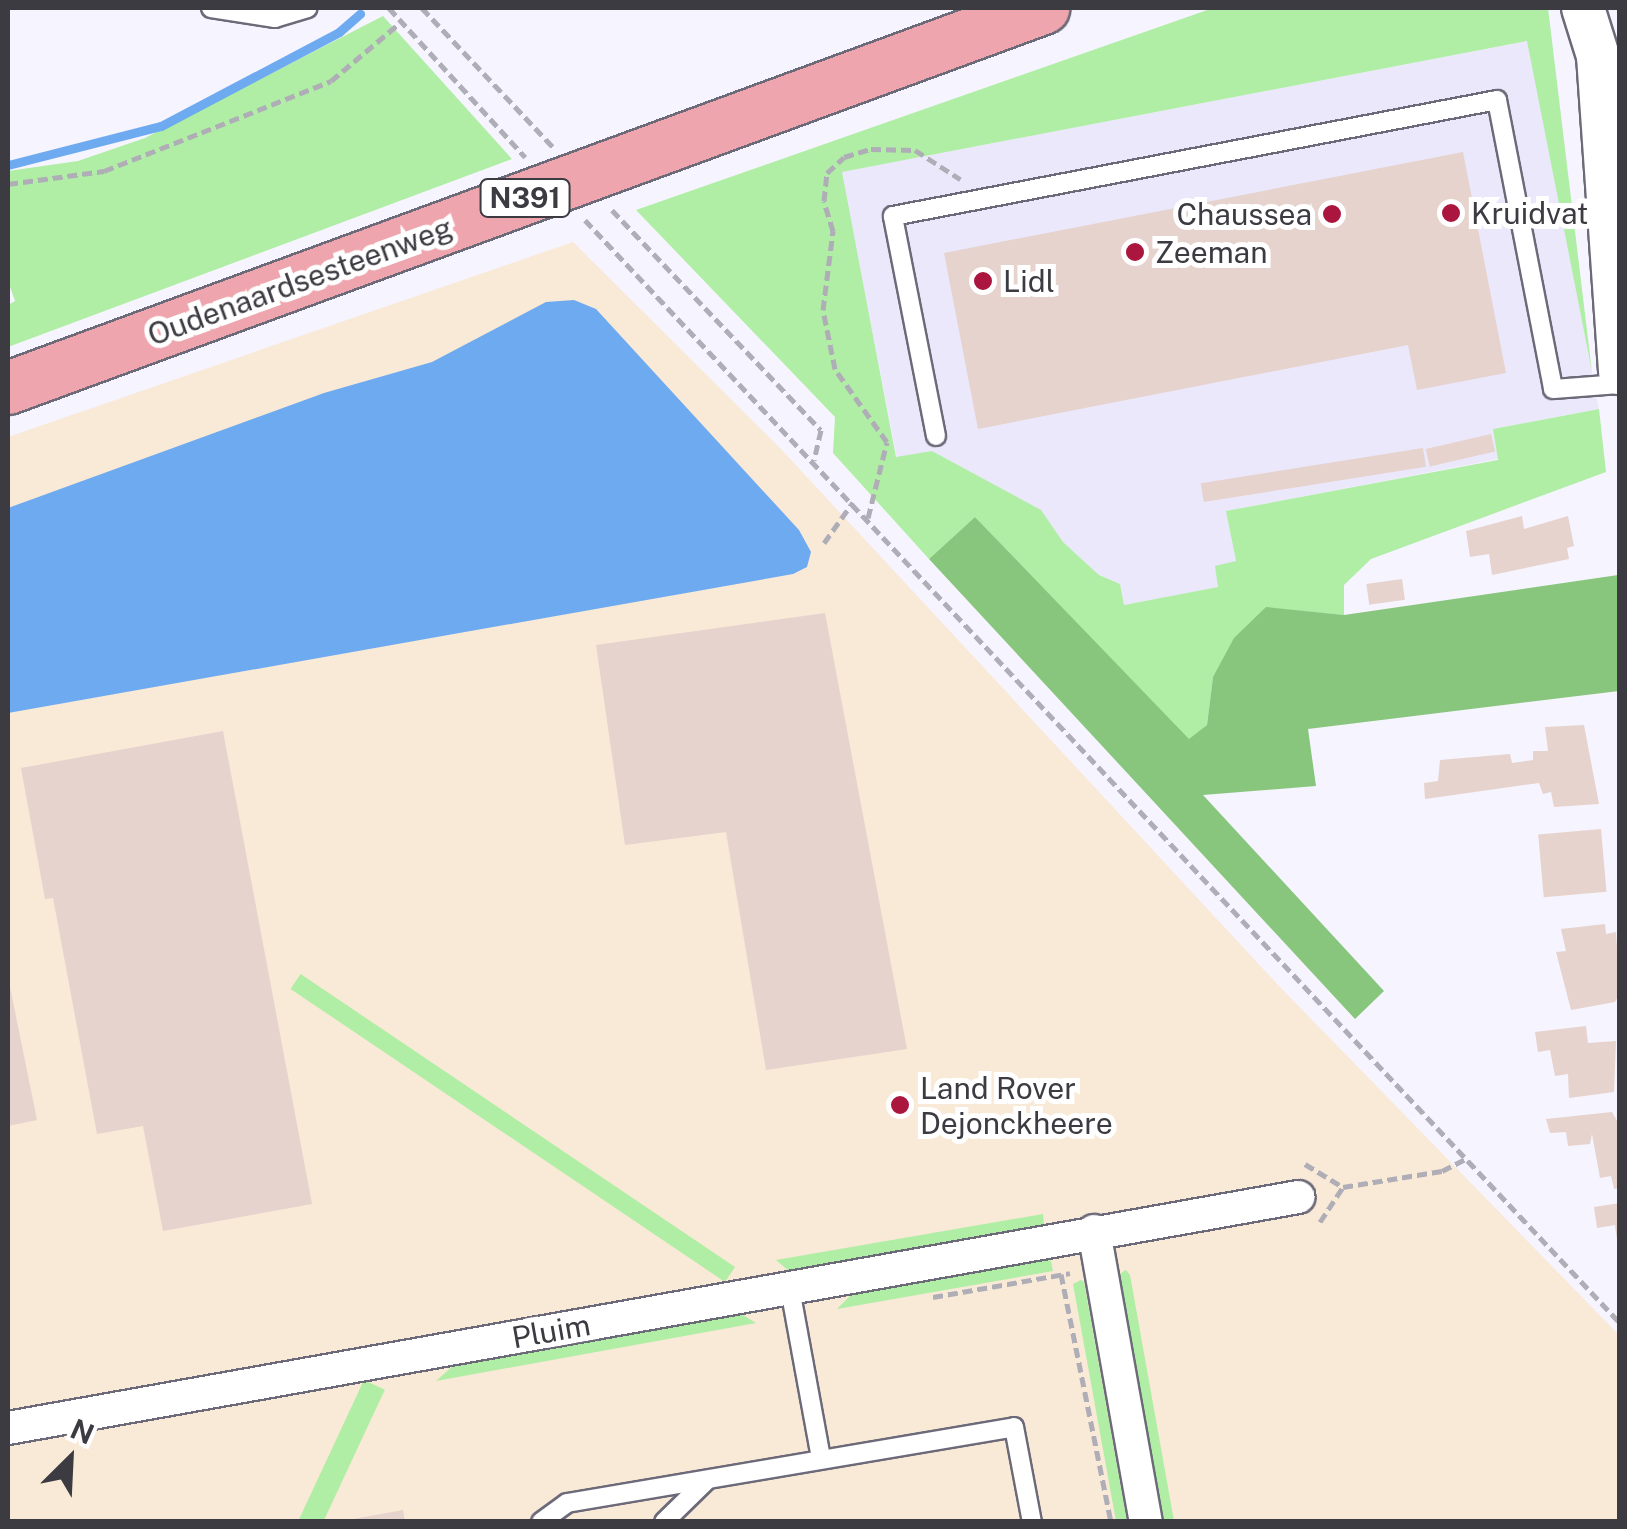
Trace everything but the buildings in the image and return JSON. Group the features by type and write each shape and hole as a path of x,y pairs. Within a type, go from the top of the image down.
{"main road":[{"name":"Oudenaardsesteenweg","path":"8,388 584,199 1043,8"}],"street":[{"path":"1583,8 1598,56 1620,373"},
{"path":"1598,56 1610,8"},
{"name":"Pluim","path":"8,1428 1298,1197"},
{"path":"1094,1231 1146,1522"}],"lane":[{"path":"211,8 275,18 307,8"},
{"path":"936,436 893,216 1497,100 1552,389 1620,384"},
{"path":"790,1289 821,1458"},
{"path":"542,1522 567,1503 1014,1427 1032,1522"},
{"path":"664,1522 711,1478"}],"path":[{"path":"389,8 527,159"},
{"path":"422,8 814,460 1620,1323"},
{"path":"8,184 104,171 331,81 402,21"},
{"path":"868,518 888,442 835,369 823,310 832,231 824,201 828,173 844,157 871,149 915,150 960,177 972,201"},
{"path":"584,199 820,430 814,460"},
{"path":"824,543 853,502"},
{"path":"1343,1187 1442,1171 1468,1158"},
{"path":"1061,1274 1111,1522"}],"shaded area":[{"path":"1528,41 1599,409 1493,429 1498,459 1227,511 1236,562 1219,587 1124,605 1120,584 1099,575 1063,542 1040,510 932,451 897,458 841,172"},
{"path":"573,242 780,448 1280,987 1619,1335 1619,1521 8,1521 8,437"}],"green space":[{"path":"1213,8 1548,8 1592,372 1527,41 842,172 896,457 932,451 1041,510 1063,542 1099,575 1120,584 1124,605 1218,587 1215,566 1236,561 1226,511 1498,460 1493,429 1599,409 1606,472 1371,559 1344,585 1344,615 1266,608 1213,677 1207,725 1189,740 975,517 929,559 833,453 835,417 636,210"},
{"path":"383,16 512,159 8,347 8,305 15,301 8,281 8,171 78,161 145,138"},
{"path":"975,517 1189,739 1207,725 1213,677 1234,638 1266,607 1344,615 1618,575 1619,691 1308,729 1316,786 1203,795 1384,991 1355,1019 929,559"},
{"path":"301,974 735,1267 725,1282 291,989"},
{"path":"1043,1214 1044,1225 789,1271 776,1260"},
{"path":"1050,1257 1053,1271 837,1309 853,1293"},
{"path":"1126,1270 1174,1521 1163,1521 1118,1275"},
{"path":"1081,1280 1127,1521 1116,1521 1073,1284"},
{"path":"738,1312 756,1323 436,1381 455,1364"},
{"path":"364,1380 385,1390 323,1522 298,1522"}],"water":[{"path":"574,300 596,309 799,530 811,552 807,567 793,574 8,713 8,508 324,393 432,362 546,302"}],"waterway":[{"path":"8,165 161,126 339,32 360,14"}],"place":[{"name":"Kruidvat","path":"1451,213"},
{"name":"Chaussea","path":"1332,214"},
{"name":"Zeeman","path":"1135,252"},
{"name":"Lidl","path":"983,281"},
{"name":"Land Rover Dejonckheere","path":"900,1105"}]}
